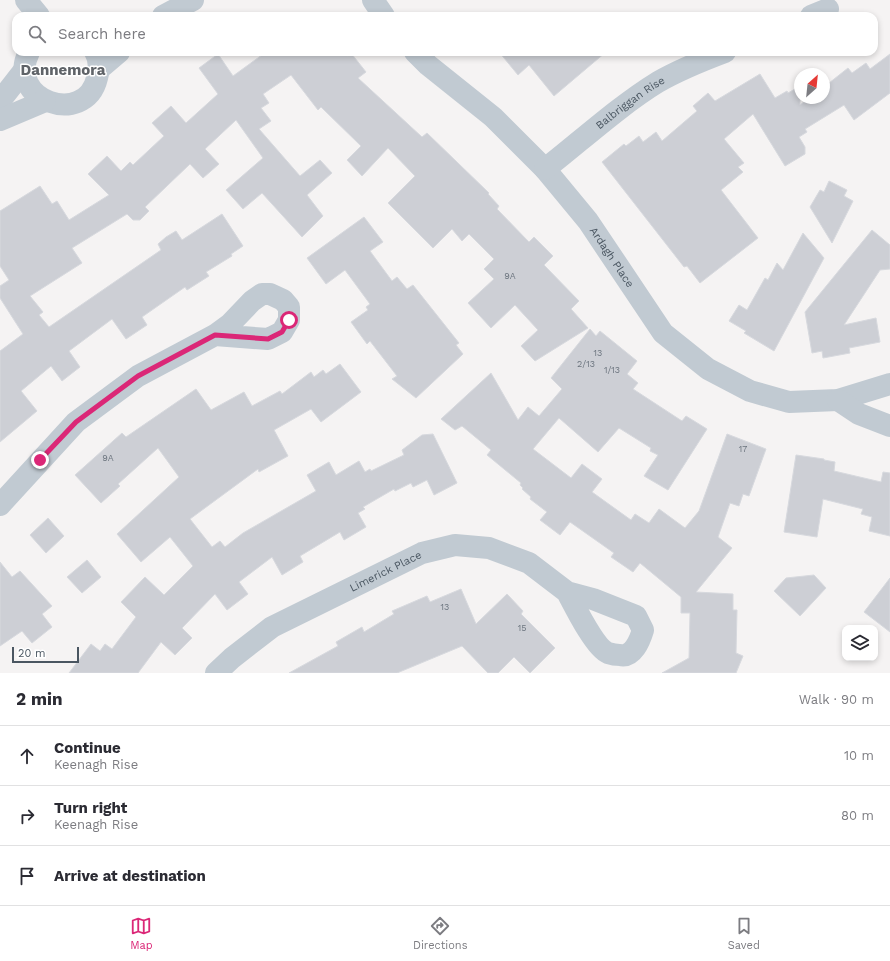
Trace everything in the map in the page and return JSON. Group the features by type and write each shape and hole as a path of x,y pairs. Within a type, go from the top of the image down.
{"street":[{"path":"19,0 23,12"},
{"path":"26,0 36,12"},
{"path":"170,12 193,0"},
{"path":"373,0 381,12"},
{"path":"27,60 27,82 34,93 45,101 59,106 74,103 87,95 96,83 97,60 108,56"},
{"name":"Ardagh Place","path":"419,56 428,65 493,117 545,169 588,221 663,333 708,369 750,390 789,402 838,400 890,384"},
{"name":"Balbriggan Rise","path":"545,169 657,83 688,66 714,56"},
{"path":"0,101 27,60"},
{"path":"0,120 45,101"},
{"path":"0,506 76,422 138,376 215,335"},
{"path":"838,400 860,414 890,426"},
{"name":"Limerick Place","path":"216,673 232,658 272,627 422,553 455,545 489,548 529,563 567,592"}],"building":[{"path":"890,54 890,93 854,120 844,105 805,129 807,132 799,137 805,147 805,154 785,166 753,114 724,139 744,163 738,167 743,172 721,190 758,238 700,283 687,266 684,267 602,162 624,144 626,146 639,136 643,142 656,132 662,141 697,111 693,106 708,93 715,101 760,74 775,98 787,91 788,93 794,90 794,104 830,104 830,82 848,68 852,73 866,63 870,69"},
{"path":"215,56 219,56 233,76 260,56 353,56 366,72 358,78 422,137 427,133 489,193 488,194 499,206 497,209 529,242 534,237 553,256 544,265 579,301 571,309 588,328 535,361 521,346 538,330 515,305 491,328 468,303 494,279 484,269 494,259 469,234 462,241 452,229 433,248 388,203 415,176 388,148 362,176 347,160 361,146 321,107 318,110 291,75 263,94 269,103 261,108 271,121 259,129 300,176 320,160 332,173 307,195 323,216 302,237 262,193 243,209 226,190 263,158 236,120 205,149 219,164 203,178 190,164 145,207 149,211 140,220 133,220 127,214 72,248 82,263 30,296 43,312 39,315 49,327 161,250 158,244 166,237 176,231 182,240 222,214 243,246 231,254 232,256 206,272 209,276 187,290 185,287 142,317 147,325 126,339 112,319 69,351 80,367 62,381 51,366 21,391 37,411 0,442 0,351 23,334 0,298 0,286 9,280 0,266 0,211 40,186 52,204 57,201 69,220 109,195 88,174 107,156 121,171 130,162 133,165 164,136 152,123 171,106 186,123 218,94 199,68"},
{"path":"502,56 601,56 554,96 529,65 518,75"},
{"path":"829,181 847,190 844,196 853,201 832,243 810,207 820,190 824,192"},
{"path":"364,217 383,242 370,251 392,281 397,277 407,289 413,285 459,343 456,345 463,354 416,398 392,379 397,376 370,341 367,344 351,322 368,310 366,307 370,304 345,270 326,284 307,258"},
{"path":"872,230 890,245 890,269 880,270 844,325 876,318 880,342 849,348 850,353 823,358 822,351 812,353 805,312"},
{"path":"803,233 824,258 774,351 744,333 746,331 729,321 739,305 747,310 765,278 768,280 777,263 783,270"},
{"path":"590,329 596,336 600,331 637,361 627,374 638,383 633,389 682,421 686,416 707,429 668,490 644,476 658,455 650,451 651,448 619,428 598,452 559,418 533,449 571,478 582,464 602,479 592,492 631,520 635,514 649,523 659,509 685,528 699,511 727,434 766,449 749,496 743,494 739,506 730,503 718,537 732,548 696,592 733,594 733,610 737,610 736,653 743,656 736,673 662,673 689,658 690,613 681,613 681,597 640,563 633,572 611,557 614,553 570,522 560,535 540,520 547,512 530,499 531,497 522,489 523,488 520,485 521,483 487,455 491,450 462,426 455,430 441,419 491,373 518,420 528,407 539,416 562,389 551,378"},
{"path":"340,364 361,392 321,422 311,409 274,430 288,456 259,472 258,469 190,519 212,547 220,541 225,547 243,533 316,491 307,475 329,462 336,475 359,461 365,472 370,469 371,471 404,455 402,450 422,435 433,434 457,483 434,495 427,480 413,487 411,483 395,491 394,489 363,507 365,509 358,513 366,527 344,540 340,532 300,556 303,562 282,575 272,557 239,582 248,594 227,610 215,594 182,628 192,638 175,655 161,642 138,673 69,673 91,644 100,651 105,644 112,649 136,617 121,602 145,577 164,595 193,566 170,537 141,562 117,534 179,477 158,448 118,484 120,486 101,503 75,475 122,433 126,437 196,389 211,410 244,392 252,406 280,391 282,394 311,372 314,377 323,370 326,374"},
{"path":"796,455 835,462 834,471 881,482 883,472 890,473 890,536 869,531 872,517 861,514 863,509 823,499 817,537 784,532"},
{"path":"48,518 64,536 46,553 30,535"},
{"path":"87,560 101,577 82,593 67,577"},
{"path":"0,562 12,577 20,571 52,606 42,614 52,627 32,643 22,631 0,646"},
{"path":"814,575 826,588 800,616 774,591 786,578"},
{"path":"890,578 890,632 864,612"},
{"path":"461,589 476,624 507,594 523,611 521,614 555,648 530,673 514,657 498,673 488,673 462,646 397,673 289,673 338,646 336,642 362,627 364,632 394,614 392,611 427,596 430,602"}],"district":[{"name":"Dannemora","path":"63,70"}],"route":[{"path":"40,460 76,422 138,376 215,335 248,339 268,339 282,332 289,320"}]}
